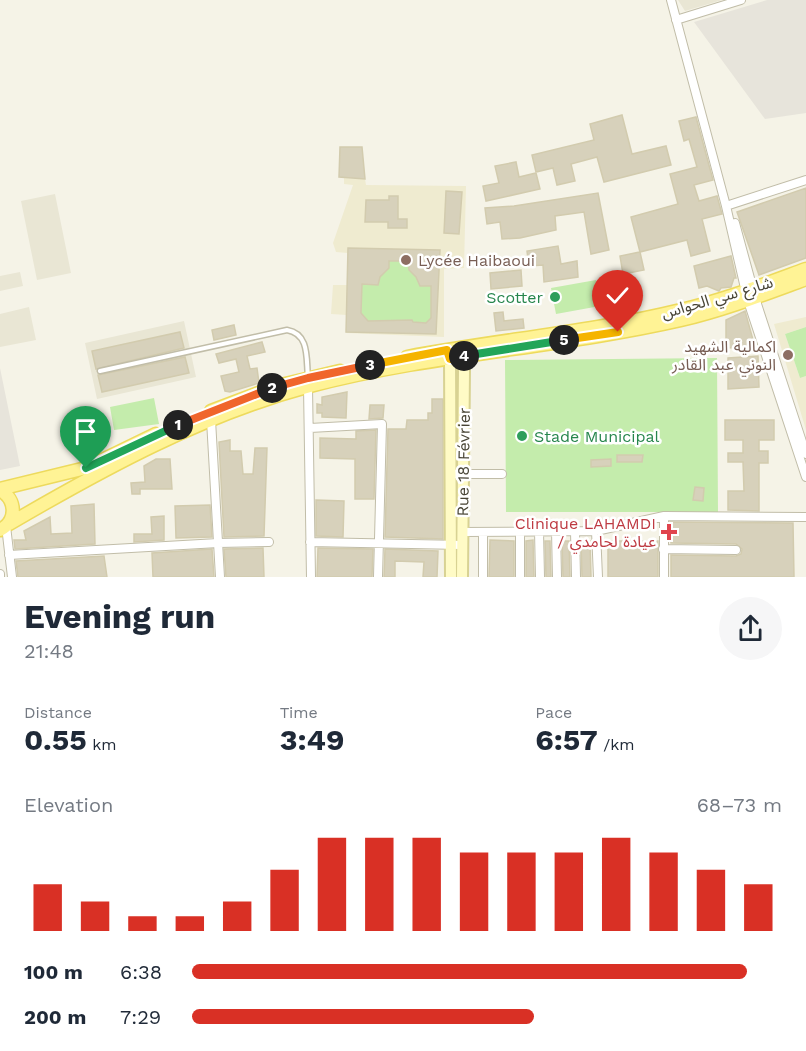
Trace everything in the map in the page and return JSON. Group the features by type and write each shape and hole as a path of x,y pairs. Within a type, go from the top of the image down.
{"main road":[{"name":"شارع سي الحواس","path":"750,295 806,269"},
{"name":"شارع سي الحواس","path":"308,382 367,373 455,353 618,332 681,319 750,295 806,279"},
{"path":"5,527 95,475 155,444 308,382"},
{"path":"0,490 86,468 195,418 267,390 308,382"},
{"path":"0,490 9,498 13,506 13,515 5,527"}],"street":[{"path":"671,0 728,205 750,295 789,415 806,477"},
{"path":"676,20 741,0"},
{"path":"728,205 806,180"},
{"name":"Rue 18 Février","path":"451,577 456,545 455,353"},
{"path":"308,382 311,577"},
{"path":"789,415 806,454"},
{"path":"211,420 220,577"},
{"path":"310,428 382,424 378,577"},
{"path":"457,474 502,474"},
{"name":"Rue 18 Février","path":"457,474 462,532 456,545 462,577"},
{"path":"462,532 596,531 664,516 806,517"},
{"path":"664,516 664,577"},
{"path":"5,527 12,577"},
{"path":"539,531 540,577"},
{"path":"556,531 557,577"},
{"path":"575,531 576,577"},
{"path":"596,531 598,577"},
{"path":"483,532 483,577"},
{"path":"520,532 520,577"},
{"path":"9,555 269,542"},
{"path":"310,542 456,545"},
{"path":"663,549 736,550"}],"lane":[{"path":"100,371 287,330 298,335 303,341 308,382"}],"shaded area":[{"path":"678,0 722,0 685,11"},
{"path":"767,0 806,0 806,113 765,119 694,22"},
{"name":"Lycée Haibaoui","path":"344,178 365,179 366,185 466,186 464,268 444,269 444,337 346,333 347,315 331,314 333,285 347,285 348,253 336,252 333,243 353,185 344,184"},
{"path":"55,194 71,273 37,280 21,201"},
{"path":"20,272 23,286 0,291 0,276"},
{"path":"29,307 36,340 0,347 0,314"},
{"name":"اكمالية الشهيد النوني عبد القادر","path":"806,317 806,327 785,334 800,378 806,376 806,430 774,324"},
{"path":"184,321 196,377 97,399 85,343"},
{"path":"0,368 20,466 0,470"}],"green space":[{"path":"389,261 426,261 431,266 431,318 426,323 412,320 368,321 361,313 362,284 378,285 380,277 389,268"},
{"path":"596,280 600,306 556,314 551,288"},
{"path":"806,327 806,376 800,378 785,334"},
{"name":"Stade Municipal","path":"717,358 718,512 506,512 505,360"},
{"path":"154,398 159,424 114,430 110,407"}],"building":[{"path":"622,115 632,154 666,146 671,165 604,182 597,157 571,164 575,181 557,185 553,168 536,172 532,155 594,140 590,124"},
{"path":"696,117 713,180 694,185 699,201 717,196 722,214 702,219 710,251 691,256 687,240 640,252 631,217 678,204 670,174 697,167 689,139 684,141 679,121"},
{"path":"340,147 362,147 365,179 339,177"},
{"path":"516,162 519,177 536,173 540,189 486,201 483,186 499,183 495,166"},
{"path":"806,188 806,258 759,275 737,212"},
{"path":"446,191 462,192 459,234 444,233"},
{"path":"598,193 609,250 591,254 584,212 555,216 556,230 520,238 502,239 500,222 487,224 485,208 514,206"},
{"path":"389,196 398,196 398,219 407,219 407,228 388,228 388,222 365,222 366,200 389,200"},
{"path":"558,246 561,264 577,261 578,277 544,282 543,265 529,266 527,251"},
{"path":"348,248 440,250 436,334 346,332","holes":["389,261 408,261 409,270 416,277 420,286 431,286 431,318 426,323 412,320 368,321 361,313 362,284 378,285 380,277 389,268"]},
{"path":"640,252 644,270 623,274 620,256"},
{"path":"731,256 736,278 731,287 721,288 719,291 707,286 699,288 694,266"},
{"path":"521,270 522,286 491,289 490,273"},
{"path":"745,311 755,347 726,348 726,320"},
{"path":"503,312 504,321 523,319 524,328 496,331 494,313"},
{"path":"234,325 236,335 214,340 212,330"},
{"path":"180,332 184,348 96,369 92,351"},
{"path":"262,342 265,352 247,356 250,369 257,368 259,383 230,392 225,391 221,376 239,372 236,359 219,363 216,354"},
{"path":"758,356 759,387 728,389 728,358"},
{"path":"185,357 189,373 102,392 98,375"},
{"path":"347,392 346,418 322,417 322,413 317,413 317,404 322,405 322,397"},
{"path":"432,399 443,399 443,539 385,537 388,429 406,429 407,420 428,420 428,413 432,413"},
{"path":"370,405 384,405 383,418 369,419"},
{"path":"725,420 774,420 774,440 759,440 759,451 768,451 768,463 759,463 759,511 728,510 728,491 744,491 743,462 728,462 728,453 743,453 743,440 725,440"},
{"path":"376,430 374,499 355,499 355,459 320,458 320,438 356,439 356,431"},
{"path":"230,440 230,451 241,451 243,474 253,474 255,448 267,448 264,536 224,537 219,442"},
{"path":"617,455 643,455 642,462 617,462"},
{"path":"156,459 170,459 172,489 140,489 140,494 132,494 131,483 145,482 144,466"},
{"path":"611,459 611,466 591,467 591,460"},
{"path":"695,487 704,488 703,501 693,500"},
{"path":"316,500 344,501 343,537 316,536"},
{"path":"94,504 95,544 15,549 14,540 26,540 24,531 50,517 51,534 72,533 71,506"},
{"path":"210,505 212,537 176,538 175,506"},
{"path":"164,516 164,540 134,542 134,534 152,534 151,517"},
{"path":"670,522 793,523 794,577 671,577 671,555 736,556 741,554 742,549 736,544 671,543"},
{"path":"490,540 514,541 514,577 489,577"},
{"path":"533,540 534,577 526,577 526,541"},
{"path":"545,541 550,541 551,577 546,577"},
{"path":"562,541 569,541 570,577 563,577"},
{"path":"581,541 590,541 591,577 582,577"},
{"path":"608,541 658,541 658,577 608,577"},
{"path":"263,548 264,577 226,577 224,549"},
{"path":"318,548 373,549 372,577 317,577"},
{"path":"212,549 214,577 153,577 152,553"},
{"path":"385,549 438,551 437,577 423,577 424,562 395,561 395,577 384,577"},
{"path":"104,556 107,577 18,577 16,561"}],"place":[{"name":"Lycée Haibaoui","path":"406,260"},
{"name":"Scotter","path":"555,297"},
{"name":"اكمالية الشهيد النوني عبد القادر","path":"788,355"},
{"name":"Stade Municipal","path":"522,436"},
{"name":"Clinique LAHAMDI / عيادة لحامدي","path":"669,532"}],"route":[{"path":"86,468 195,418 277,386 308,378 447,350 450,359 618,332"}]}
